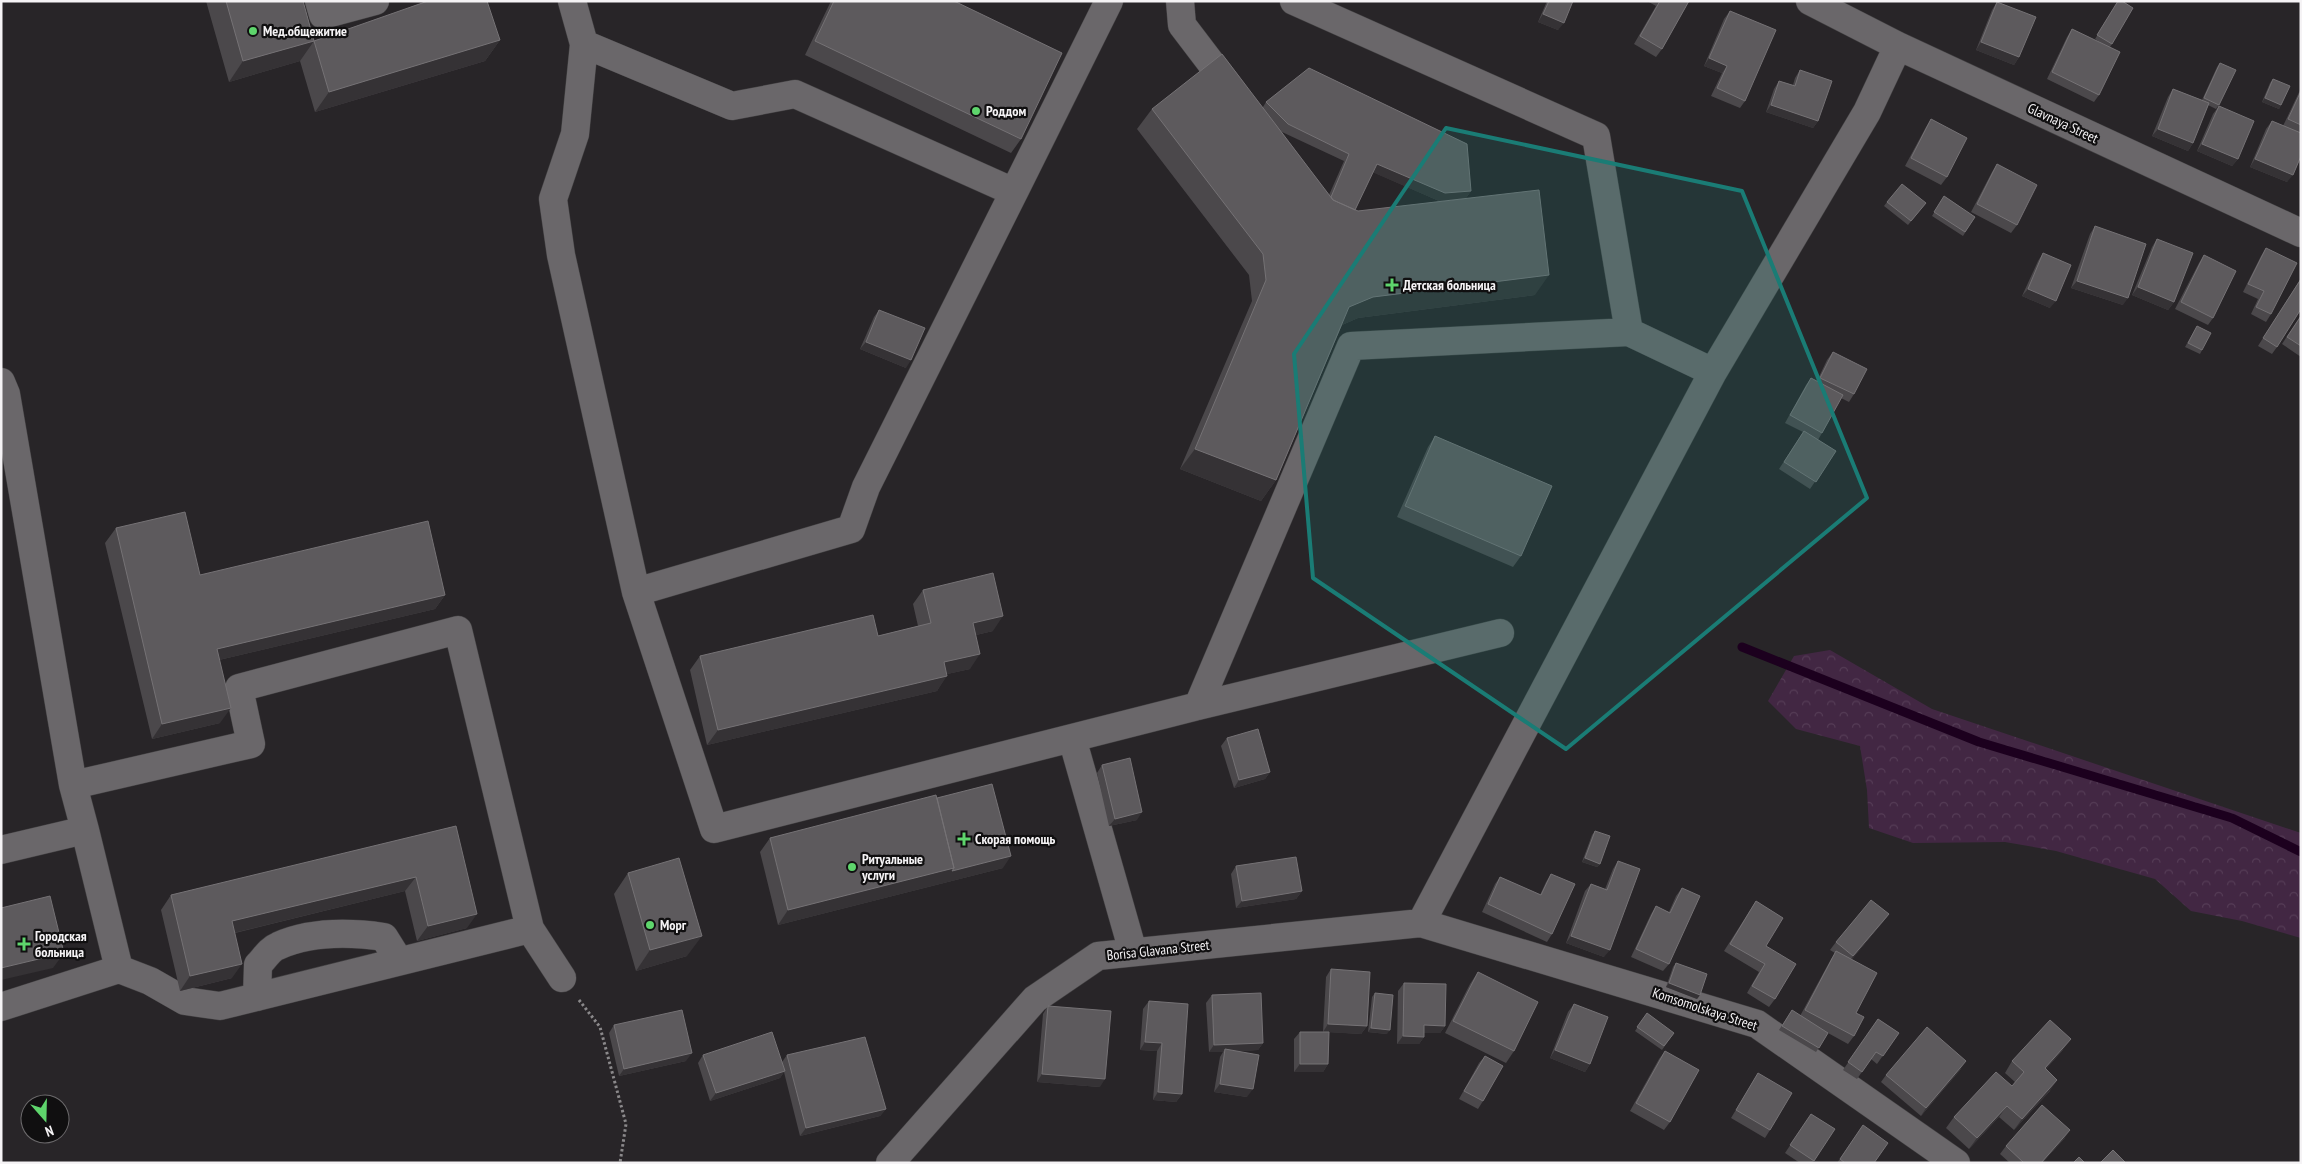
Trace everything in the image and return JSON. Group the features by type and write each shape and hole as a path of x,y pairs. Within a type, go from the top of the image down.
{"street":[{"path":"319,1 323,15 375,1"},
{"path":"572,1 584,44 575,134 553,198 561,254 636,592 714,829 1198,706 1500,633"},
{"path":"636,592 851,529 866,487 1108,1"},
{"path":"1180,1 1182,25 1247,110"},
{"path":"1294,1 1596,136 1629,332"},
{"name":"Glavnaya Street","path":"1810,1 1837,8 1898,46 2301,233"},
{"path":"584,44 732,106 794,94 1014,192"},
{"path":"1421,923 1713,372 1867,112 1898,46"},
{"path":"1198,706 1351,346 1629,332 1713,372"},
{"path":"1,382 6,394 73,785 119,969"},
{"path":"73,785 251,744 239,688 458,630 530,929 562,978"},
{"path":"1072,738 1133,952"},
{"path":"1,850 84,830"},
{"name":"Borisa Glavana Street","path":"890,1163 1035,999 1098,956 1421,923"},
{"name":"Komsomolskaya Street","path":"1421,923 1757,1024 1956,1163"},
{"path":"1,1007 119,969 150,981 185,1000 220,1006 530,929"},
{"path":"257,997 258,965 276,947 317,935 355,933 384,937 399,962"}],"path":[{"path":"562,978 600,1027 626,1124 620,1163"}],"highlighted area":[{"path":"1446,128 1742,191 1867,498 1566,749 1313,578 1294,354"}],"green space":[{"path":"1830,650 1932,709 2301,833 2301,938 2242,921 2191,911 2155,879 2056,851 2005,842 1913,843 1869,828 1867,790 1860,746 1796,729 1768,701 1794,656"}],"building":[{"path":"226,1 303,1 314,41 243,61"},
{"path":"428,1 487,1 500,40 329,92 314,41"},
{"name":"Роддом","path":"834,1 954,1 1062,53 1021,139 815,41"},
{"path":"1549,1 1573,1 1564,23 1543,14"},
{"path":"1660,1 1689,1 1662,49 1640,36"},
{"path":"2118,1 2122,1 2133,8 2112,44 2097,35"},
{"path":"1997,2 2036,17 2019,57 1981,42"},
{"path":"1730,11 1776,30 1745,101 1717,88 1727,66 1709,58"},
{"path":"2072,29 2120,52 2099,95 2052,72"},
{"name":"Детская больница","path":"1222,54 1333,200 1358,211 1539,190 1549,275 1373,297 1349,307 1276,480 1195,449 1266,280 1263,254 1152,109"},
{"path":"2220,63 2236,70 2219,105 2204,98"},
{"path":"1309,68 1467,144 1471,191 1445,193 1377,164 1355,210 1333,200 1331,197 1349,154 1288,124 1266,102"},
{"path":"1800,70 1832,81 1818,121 1771,105 1779,81 1795,86"},
{"path":"2273,79 2290,86 2281,105 2265,98"},
{"path":"2173,89 2209,103 2193,143 2158,129"},
{"path":"2301,91 2301,125 2288,119"},
{"path":"2219,106 2254,121 2238,159 2202,144"},
{"path":"1931,119 1967,138 1947,177 1911,158"},
{"path":"2272,121 2301,133 2301,156 2293,175 2255,159"},
{"path":"1997,164 2037,185 2017,225 1977,204"},
{"path":"1902,184 1926,203 1911,221 1887,202"},
{"path":"1944,196 1975,217 1965,232 1934,212"},
{"path":"2095,226 2146,244 2128,298 2077,281"},
{"path":"2157,239 2193,253 2174,302 2138,287"},
{"path":"2266,248 2297,263 2271,314 2256,307 2264,291 2248,284"},
{"path":"2043,253 2071,265 2056,301 2028,289"},
{"path":"2204,255 2236,271 2213,318 2181,302"},
{"path":"2301,279 2301,309 2277,347 2263,338"},
{"path":"879,310 925,328 911,360 866,342"},
{"path":"2301,316 2301,346 2287,337"},
{"path":"2197,326 2211,333 2202,350 2188,343"},
{"path":"1833,352 1867,369 1854,394 1820,378"},
{"path":"1811,378 1843,395 1822,433 1790,415"},
{"path":"1804,431 1836,451 1816,482 1784,462"},
{"path":"1435,436 1552,486 1521,556 1405,506"},
{"path":"185,512 200,575 428,521 445,595 217,649 231,708 162,724 116,528"},
{"path":"993,573 1003,616 973,623 980,654 944,662 947,676 718,730 700,656 873,615 878,636 931,623 923,590"},
{"path":"1258,729 1270,772 1239,780 1227,738"},
{"path":"1130,758 1142,812 1115,819 1102,765"},
{"name":"Скорая помощь","path":"992,784 1011,856 952,871 954,868 937,798"},
{"name":"Ритуальные услуги","path":"936,795 954,868 788,910 770,838"},
{"path":"456,826 477,914 428,926 416,877 232,921 242,964 190,976 171,895"},
{"path":"1595,831 1610,836 1600,864 1585,858"},
{"path":"1296,857 1302,891 1242,901 1236,866"},
{"path":"679,858 702,936 650,950 628,873"},
{"path":"1618,861 1640,869 1610,950 1571,936 1591,884 1607,890"},
{"path":"1551,874 1575,884 1552,934 1488,904 1500,877 1541,895"},
{"path":"1682,888 1700,896 1669,964 1636,949 1656,906 1670,913"},
{"name":"Городская больница","path":"50,896 64,953 1,968 1,908"},
{"path":"1871,900 1889,914 1853,956 1836,942"},
{"path":"1756,901 1783,918 1766,946 1796,964 1775,999 1752,986 1765,964 1730,944"},
{"path":"1836,951 1877,973 1856,1013 1864,1017 1854,1036 1805,1010"},
{"path":"1676,963 1707,974 1700,995 1669,983"},
{"path":"1331,969 1370,972 1367,1026 1328,1024"},
{"path":"1478,972 1538,1002 1514,1051 1453,1021"},
{"path":"1404,983 1446,984 1445,1026 1424,1025 1424,1037 1403,1036"},
{"path":"1261,993 1263,1043 1214,1045 1212,995"},
{"path":"1375,993 1393,995 1390,1030 1371,1028"},
{"path":"1149,1001 1188,1004 1182,1094 1158,1092 1162,1043 1145,1042"},
{"path":"1574,1004 1608,1017 1590,1064 1555,1050"},
{"path":"1048,1006 1111,1011 1105,1079 1042,1074"},
{"path":"682,1010 692,1053 624,1069 614,1025"},
{"path":"1792,1010 1828,1033 1819,1048 1782,1026"},
{"path":"1647,1013 1674,1033 1664,1046 1637,1027"},
{"path":"1878,1019 1899,1033 1883,1056 1876,1052 1862,1072 1848,1062"},
{"path":"2050,1020 2071,1039 2045,1068 2057,1080 2022,1119 2007,1106 1977,1138 1954,1117 1996,1072 2012,1086 2024,1072 2012,1061"},
{"path":"1927,1027 1966,1061 1926,1108 1886,1075"},
{"path":"772,1032 785,1071 716,1093 703,1055"},
{"path":"1300,1032 1329,1032 1328,1064 1300,1064"},
{"path":"865,1037 886,1109 806,1128 787,1055"},
{"path":"1225,1049 1259,1055 1253,1089 1220,1084"},
{"path":"1665,1051 1699,1070 1670,1122 1636,1103"},
{"path":"1485,1056 1503,1066 1483,1101 1464,1091"},
{"path":"1758,1073 1792,1093 1770,1130 1736,1110"},
{"path":"2042,1105 2070,1130 2041,1163 2024,1163 2006,1146"},
{"path":"1811,1114 1835,1129 1814,1161 1790,1145"},
{"path":"1863,1125 1888,1143 1874,1163 1845,1163 1840,1159"},
{"path":"2113,1150 2126,1163 2100,1163"},
{"path":"2079,1157 2085,1163 2073,1163"}],"waterway":[{"path":"1742,647 1979,742 2232,818 2301,852"}],"place":[{"name":"Мед.общежитие","path":"253,31"},
{"name":"Роддом","path":"976,111"},
{"name":"Детская больница","path":"1392,285"},
{"name":"Скорая помощь","path":"964,839"},
{"name":"Ритуальные услуги","path":"852,867"},
{"name":"Морг","path":"650,925"},
{"name":"Городская больница","path":"24,944"}]}
